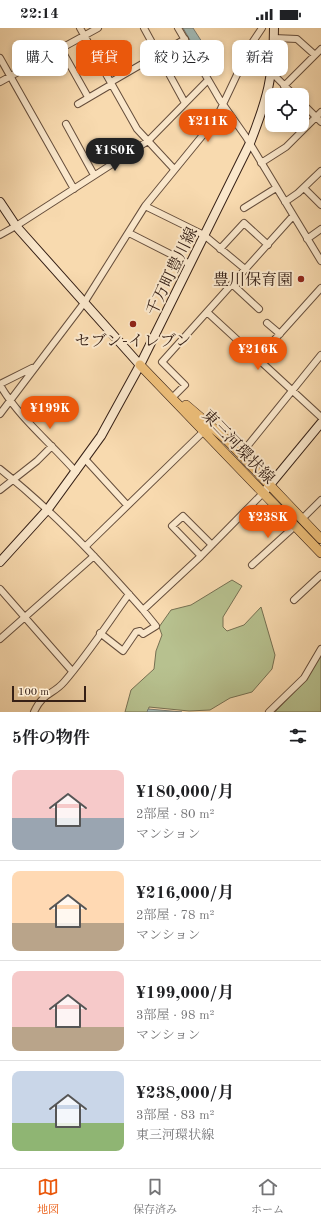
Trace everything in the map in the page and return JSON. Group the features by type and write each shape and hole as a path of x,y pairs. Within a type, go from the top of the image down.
{"main road":[{"name":"千万町豊川線","path":"274,28 274,38"},
{"name":"千万町豊川線","path":"0,562 48,509 101,436 140,365 250,143 264,107 271,76"},
{"path":"0,202 16,226 140,365"},
{"name":"東三河環状線","path":"140,365 204,432 267,489 298,522 321,553"},
{"name":"東三河環状線","path":"152,377 217,431 241,454 267,489"},
{"path":"267,489 321,424"},
{"name":"東三河環状線","path":"298,522 321,539"}],"street":[{"path":"80,28 137,129 174,169"},
{"path":"68,45 98,28"},
{"path":"144,28 150,40"},
{"path":"178,28 185,40"},
{"path":"0,414 84,303 145,206 216,118 252,43 262,28"},
{"path":"274,38 297,39 315,55"},
{"path":"275,76 284,86 321,49"},
{"path":"0,58 74,189"},
{"path":"68,61 88,97"},
{"path":"78,104 140,65"},
{"path":"0,82 10,76"},
{"path":"170,76 185,103"},
{"path":"206,76 250,143 260,163 321,261"},
{"path":"0,235 148,141 208,80"},
{"path":"260,163 286,147 319,117 309,109"},
{"path":"66,124 94,175"},
{"path":"285,202 304,188 321,171"},
{"path":"244,208 276,188"},
{"path":"304,188 321,205"},
{"path":"145,206 204,235 245,269"},
{"path":"174,396 185,385 162,362 294,216"},
{"path":"220,248 244,223 268,244"},
{"path":"307,240 321,229"},
{"path":"129,233 190,264"},
{"path":"232,284 259,309"},
{"path":"258,358 321,288"},
{"path":"207,312 321,417"},
{"path":"267,323 280,334"},
{"path":"241,454 321,355"},
{"path":"34,368 0,384 9,401 76,472"},
{"path":"86,546 204,432"},
{"path":"0,490 38,461 52,446"},
{"path":"85,459 127,505"},
{"path":"0,469 48,509 86,546 156,626 143,634 140,631 136,632 123,651 100,633"},
{"path":"143,610 201,556 267,489"},
{"path":"252,565 321,500"},
{"path":"201,556 172,526 183,516 212,545"},
{"path":"0,639 94,556"},
{"path":"294,600 321,575"},
{"path":"0,589 72,671"},
{"path":"34,712 47,694 63,683 129,594"},
{"path":"0,600 7,597"},
{"path":"269,712 304,678 321,649"}],"green space":[{"path":"232,580 242,586 223,617 223,627 227,631 244,625 261,607 275,655 272,669 252,692 230,698 210,710 189,711 149,707 148,712 125,712 131,690 154,669 156,651 162,635 159,627 171,610 191,605"},
{"path":"321,655 321,712 275,712 304,682"}],"water":[{"path":"183,28 193,28 201,40 190,40"},
{"path":"148,709 182,712 147,712"}],"place":[{"name":"豊川保育園","path":"301,279"},
{"name":"セブン-イレブン","path":"133,324"}]}
